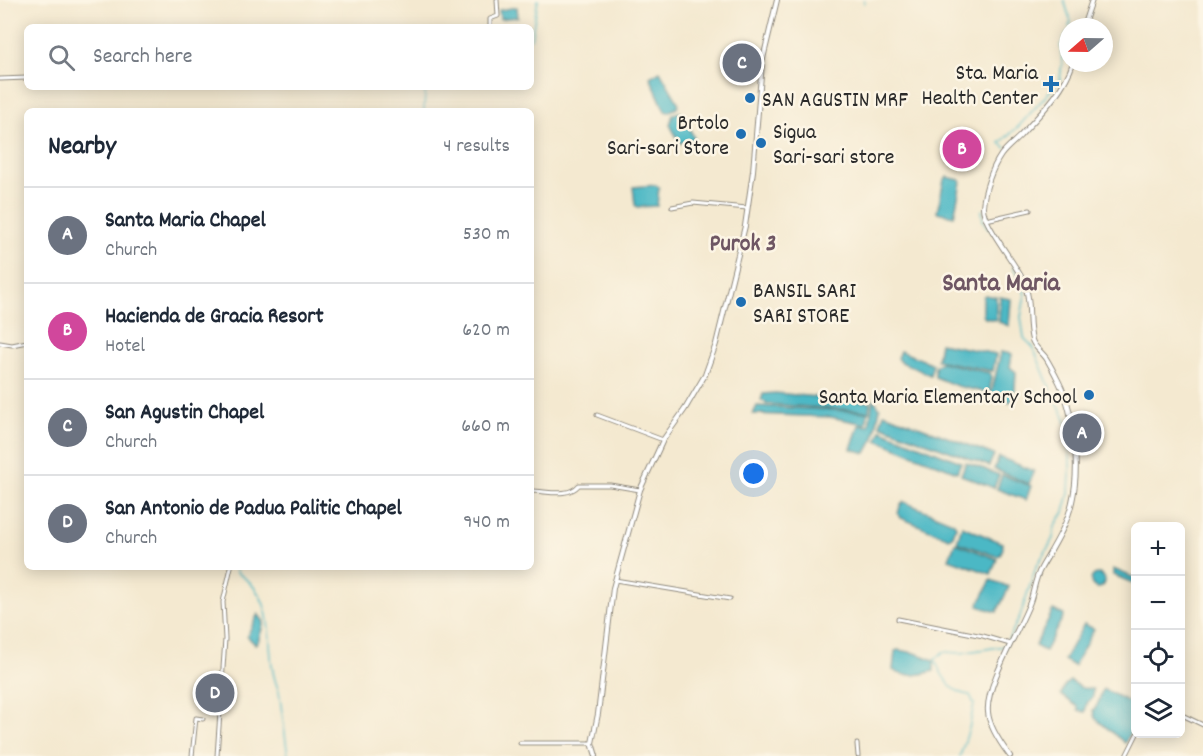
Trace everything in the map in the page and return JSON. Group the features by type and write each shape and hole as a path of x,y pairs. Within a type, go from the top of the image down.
{"street":[{"path":"490,24 490,19 498,16 497,0"},
{"path":"596,756 592,743 598,714 608,620 615,580 640,490 663,440 705,375 716,344 733,279 747,208 754,162 762,63 777,0"},
{"path":"1086,18 1092,0"},
{"path":"1010,756 996,735 988,715 987,704 993,684 1031,601 1039,570 1069,516 1073,501 1073,441 1068,404 1059,382 1046,357 1032,342 1028,297 1024,282 986,220 983,208 987,190 1001,155 1035,120 1065,84 1070,72"},
{"path":"0,79 24,78"},
{"path":"672,207 693,203 747,208"},
{"path":"986,220 1030,210"},
{"path":"0,343 12,345 24,343"},
{"path":"597,414 663,440"},
{"path":"534,491 566,493 576,489 579,485 589,484 640,490"},
{"path":"217,756 225,639 223,603 230,570"},
{"path":"615,580 730,599"},
{"path":"898,619 1011,644"},
{"path":"1185,716 1203,725"},
{"path":"192,756 196,718 203,719"},
{"path":"1126,756 1135,738"},
{"path":"520,742 592,743"},
{"path":"857,744 858,756"}],"water":[{"path":"517,7 518,17 500,19 499,10"},
{"path":"660,71 679,104 677,108 668,112 665,111 650,77"},
{"path":"680,112 694,138 680,143 670,125 673,114"},
{"path":"947,177 961,182 954,216 937,212 944,180"},
{"path":"656,185 659,187 657,206 637,207 633,187"},
{"path":"985,295 996,297 996,320 985,318 983,315"},
{"path":"1000,297 1011,299 1009,326 999,322"},
{"path":"940,343 996,354 993,371 937,360"},
{"path":"900,351 933,364 930,375 899,361 897,358"},
{"path":"1001,352 1012,354 1010,367 1016,372 1015,389 1011,402 991,395"},
{"path":"941,362 990,373 992,377 989,393 957,386 935,377 935,367"},
{"path":"775,393 870,402 869,411 766,404 761,401 763,394"},
{"path":"873,399 880,408 874,438 866,453 851,449 859,425 869,426"},
{"path":"757,406 868,412 866,424 830,417 753,414"},
{"path":"884,413 994,455 989,466 880,425"},
{"path":"881,430 961,462 957,472 877,440"},
{"path":"999,457 1034,471 1029,484 994,469"},
{"path":"966,462 999,475 994,488 961,475"},
{"path":"1002,475 1031,486 1026,500 997,489"},
{"path":"904,502 953,522 956,526 953,535 949,538 901,518 898,514"},
{"path":"962,526 1002,543 1003,548 1000,555 996,556 957,542"},
{"path":"955,543 997,559 991,574 949,559"},
{"path":"1113,569 1131,576 1131,582 1113,575"},
{"path":"1098,574 1103,576 1105,581 1103,586 1098,588 1093,586 1091,581 1093,576"},
{"path":"991,580 1009,587 997,612 978,606"},
{"path":"1053,610 1064,615 1045,651 1035,646"},
{"path":"258,614 264,622 258,642 255,644 247,636"},
{"path":"1084,624 1094,629 1074,666 1064,660"},
{"path":"895,651 934,660 934,671 908,675 898,673 893,670"},
{"path":"1070,681 1082,688 1093,689 1093,697 1087,703 1085,712 1078,710 1078,707 1061,695 1065,685"},
{"path":"1103,689 1131,703 1131,730 1125,743 1095,718 1093,711"}],"waterway":[{"path":"534,24 538,0"},
{"path":"1064,0 1070,18"},
{"path":"1006,148 1000,143 1019,126 1060,80 1061,72"},
{"path":"424,108 425,91 428,90"},
{"path":"982,210 983,221 990,230"},
{"path":"960,756 974,704 970,695 958,691 948,683 935,660 943,652 961,653 1005,646 1020,616 1036,567 1049,546 1055,526 1064,512 1069,493 1069,431 1033,347 1024,338 1021,317 1025,295 1022,283 1013,267"},
{"path":"236,570 261,597 266,612 271,659 279,691 288,756"}],"place":[{"name":"San Agustin Chapel","path":"742,63"},
{"name":"Sta. Maria Health Center","path":"1051,84"},
{"name":"SAN AGUSTIN MRF","path":"750,98"},
{"name":"Brtolo Sari-sari Store","path":"741,134"},
{"name":"Sigua Sari-sari store","path":"761,143"},
{"name":"Hacienda de Gracia Resort","path":"962,149"},
{"name":"BANSIL SARI SARI STORE","path":"741,302"},
{"name":"Santa Maria Elementary School","path":"1089,395"},
{"name":"Santa Maria Chapel","path":"1082,433"},
{"name":"San Antonio de Padua Palitic Chapel","path":"215,693"}],"district":[{"name":"Purok 3","path":"743,242"},
{"name":"Santa Maria","path":"1001,281"}]}
